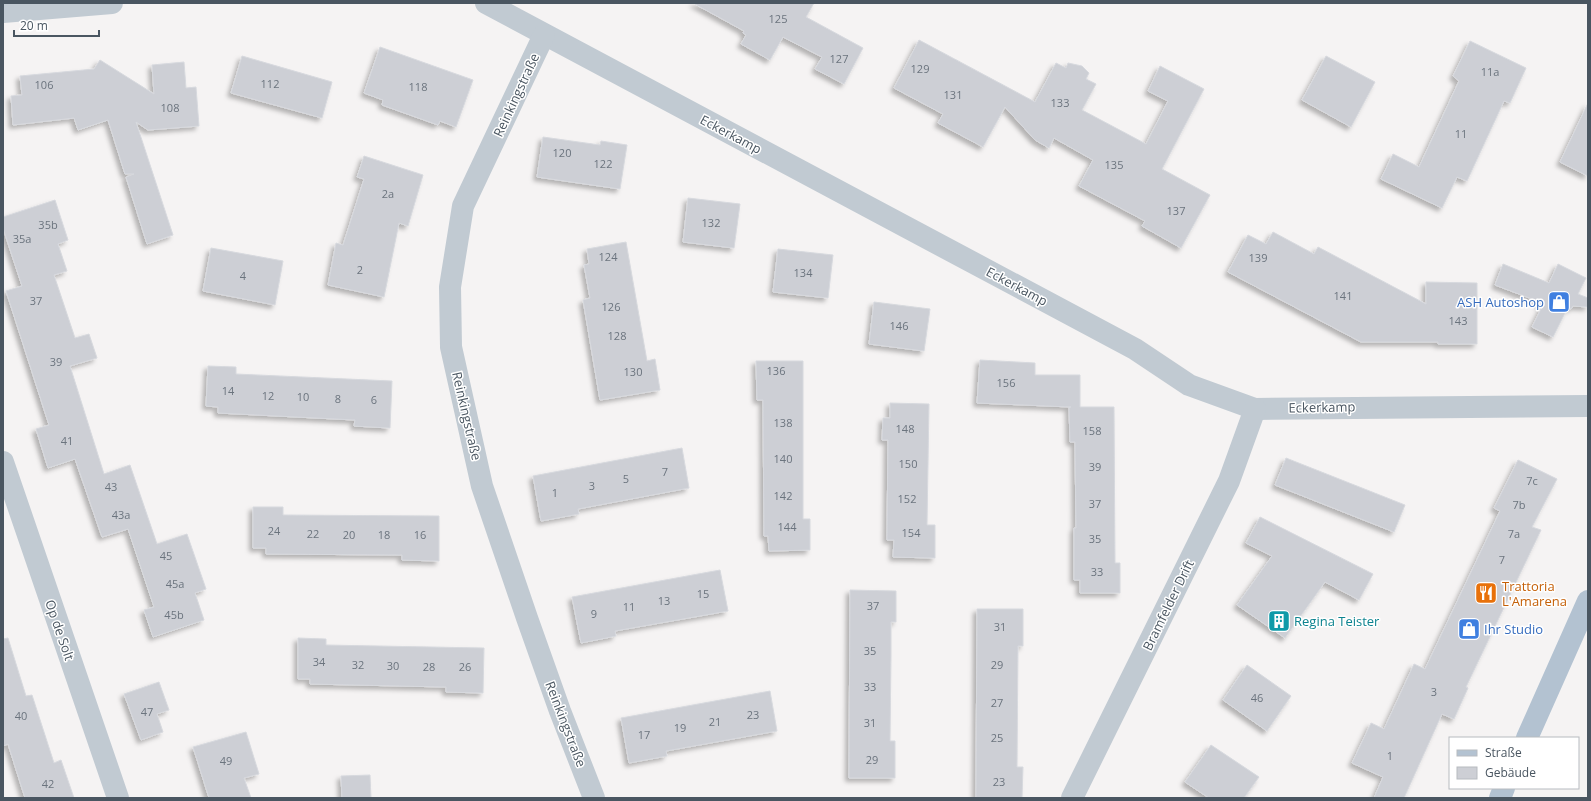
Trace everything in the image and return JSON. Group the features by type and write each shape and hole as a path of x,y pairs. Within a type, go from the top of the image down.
{"main road":[{"path":"1527,737 1588,601"}],"street":[{"path":"3,12 66,5 112,3"},
{"name":"Eckerkamp","path":"486,3 1128,346 1189,384 1255,409 1588,406"},
{"name":"Reinkingstraße","path":"544,35 463,206 450,286 451,347 482,486 557,704 594,798"},
{"name":"Bramfelder Drift","path":"1072,798 1229,481 1255,409"},
{"name":"Op de Solt","path":"3,462 118,798"}],"building":[{"path":"693,3 814,3 806,17 863,48 844,84 815,69 822,57 783,37 770,60 741,44 746,35 743,33 744,31"},
{"path":"919,40 1035,102 1056,63 1066,68 1068,63 1082,66 1089,73 1086,79 1096,84 1082,110 1146,144 1168,101 1148,91 1160,66 1204,89 1162,169 1210,195 1181,248 1142,226 1145,221 1079,186 1093,160 1054,138 1049,148 1035,140 1005,107 983,147 938,123 943,114 894,88"},
{"path":"1470,41 1526,68 1510,103 1504,101 1467,181 1457,177 1442,208 1381,179 1393,154 1419,167 1459,81 1453,76"},
{"path":"380,47 473,80 456,127 440,121 438,125 382,105 383,100 364,93"},
{"path":"242,56 332,82 322,118 231,93"},
{"path":"1326,56 1375,82 1351,127 1302,100"},
{"path":"100,60 154,94 152,65 184,62 186,88 196,87 199,126 148,130 136,122 173,235 147,244 126,177 134,174 125,174 108,120 78,130 74,118 13,125 11,96 22,95 20,76 94,69"},
{"path":"1588,103 1588,176 1560,162"},
{"path":"543,137 600,145 601,141 627,145 620,189 537,177"},
{"path":"364,156 423,175 408,226 399,223 384,297 328,285 336,243 343,245 364,179 357,177"},
{"path":"688,198 740,204 734,248 683,242"},
{"path":"55,200 68,240 58,244 67,271 54,275 75,338 89,334 97,358 70,366 104,474 130,465 157,544 187,534 206,589 195,593 204,620 153,637 144,610 154,607 128,529 102,537 75,459 48,468 36,429 49,425 6,291 22,286 3,228 3,217"},
{"path":"1273,232 1314,254 1318,247 1426,304 1426,282 1477,283 1477,344 1438,344 1438,342 1361,342 1228,272 1248,235 1266,244"},
{"path":"626,242 647,361 655,359 660,390 600,400 583,300 590,298 584,265 589,264 587,249"},
{"path":"211,248 283,261 275,305 203,291"},
{"path":"778,249 833,255 828,298 773,292"},
{"path":"1503,264 1549,283 1558,264 1586,278 1578,294 1588,298 1588,307 1573,306 1571,309 1568,307 1553,337 1532,327 1543,305 1539,305 1540,302 1495,285"},
{"path":"874,302 930,309 924,351 869,344"},
{"path":"980,360 1035,363 1035,375 1080,375 1080,407 1114,407 1115,563 1120,563 1120,593 1080,593 1080,580 1074,580 1074,528 1076,528 1075,442 1070,442 1069,407 1071,407 977,403"},
{"path":"756,361 803,361 803,519 810,519 810,550 769,551 768,536 764,536 763,400 757,400"},
{"path":"208,366 236,367 236,374 392,381 390,428 354,426 355,420 218,413 218,407 206,406"},
{"path":"890,403 929,404 927,525 935,525 935,558 893,557 894,540 887,540 888,440 882,440 883,418 890,418"},
{"path":"682,448 689,488 578,509 579,514 541,521 533,476"},
{"path":"1286,458 1405,505 1394,532 1275,485"},
{"path":"1518,460 1557,479 1532,527 1541,530 1466,687 1468,688 1454,719 1442,714 1404,798 1374,798 1383,777 1352,763 1371,723 1384,729 1414,664 1425,669 1500,511 1494,508"},
{"path":"253,507 283,507 283,515 439,516 439,561 402,560 402,555 266,554 266,548 253,548"},
{"path":"1260,517 1373,574 1359,600 1325,582 1285,638 1237,605 1272,556 1246,543"},
{"path":"720,570 728,611 615,631 616,636 581,643 572,597"},
{"path":"850,590 896,591 896,622 891,622 890,741 895,741 895,778 849,778"},
{"path":"977,609 1023,609 1023,646 1018,646 1017,767 1023,767 1022,798 976,798"},
{"path":"8,638 26,696 32,695 54,763 61,760 74,798 25,798 8,744 3,746 3,639"},
{"path":"298,638 326,639 326,645 484,648 483,693 446,692 446,687 310,684 310,679 298,679"},
{"path":"1247,665 1291,696 1267,731 1223,700"},
{"path":"159,682 169,710 157,714 163,732 141,740 124,694"},
{"path":"770,691 777,731 666,751 667,756 629,763 621,718"},
{"path":"246,732 259,774 244,778 251,798 209,798 193,747"},
{"path":"1211,745 1259,777 1244,798 1209,798 1185,782"},
{"path":"370,775 371,798 342,798 341,776"}],"place":[{"name":"ASH Autoshop","path":"1559,302"},
{"name":"Trattoria L'Amarena","path":"1486,593"},
{"name":"Regina Teister","path":"1279,621"},
{"name":"Ihr Studio","path":"1469,629"}]}
